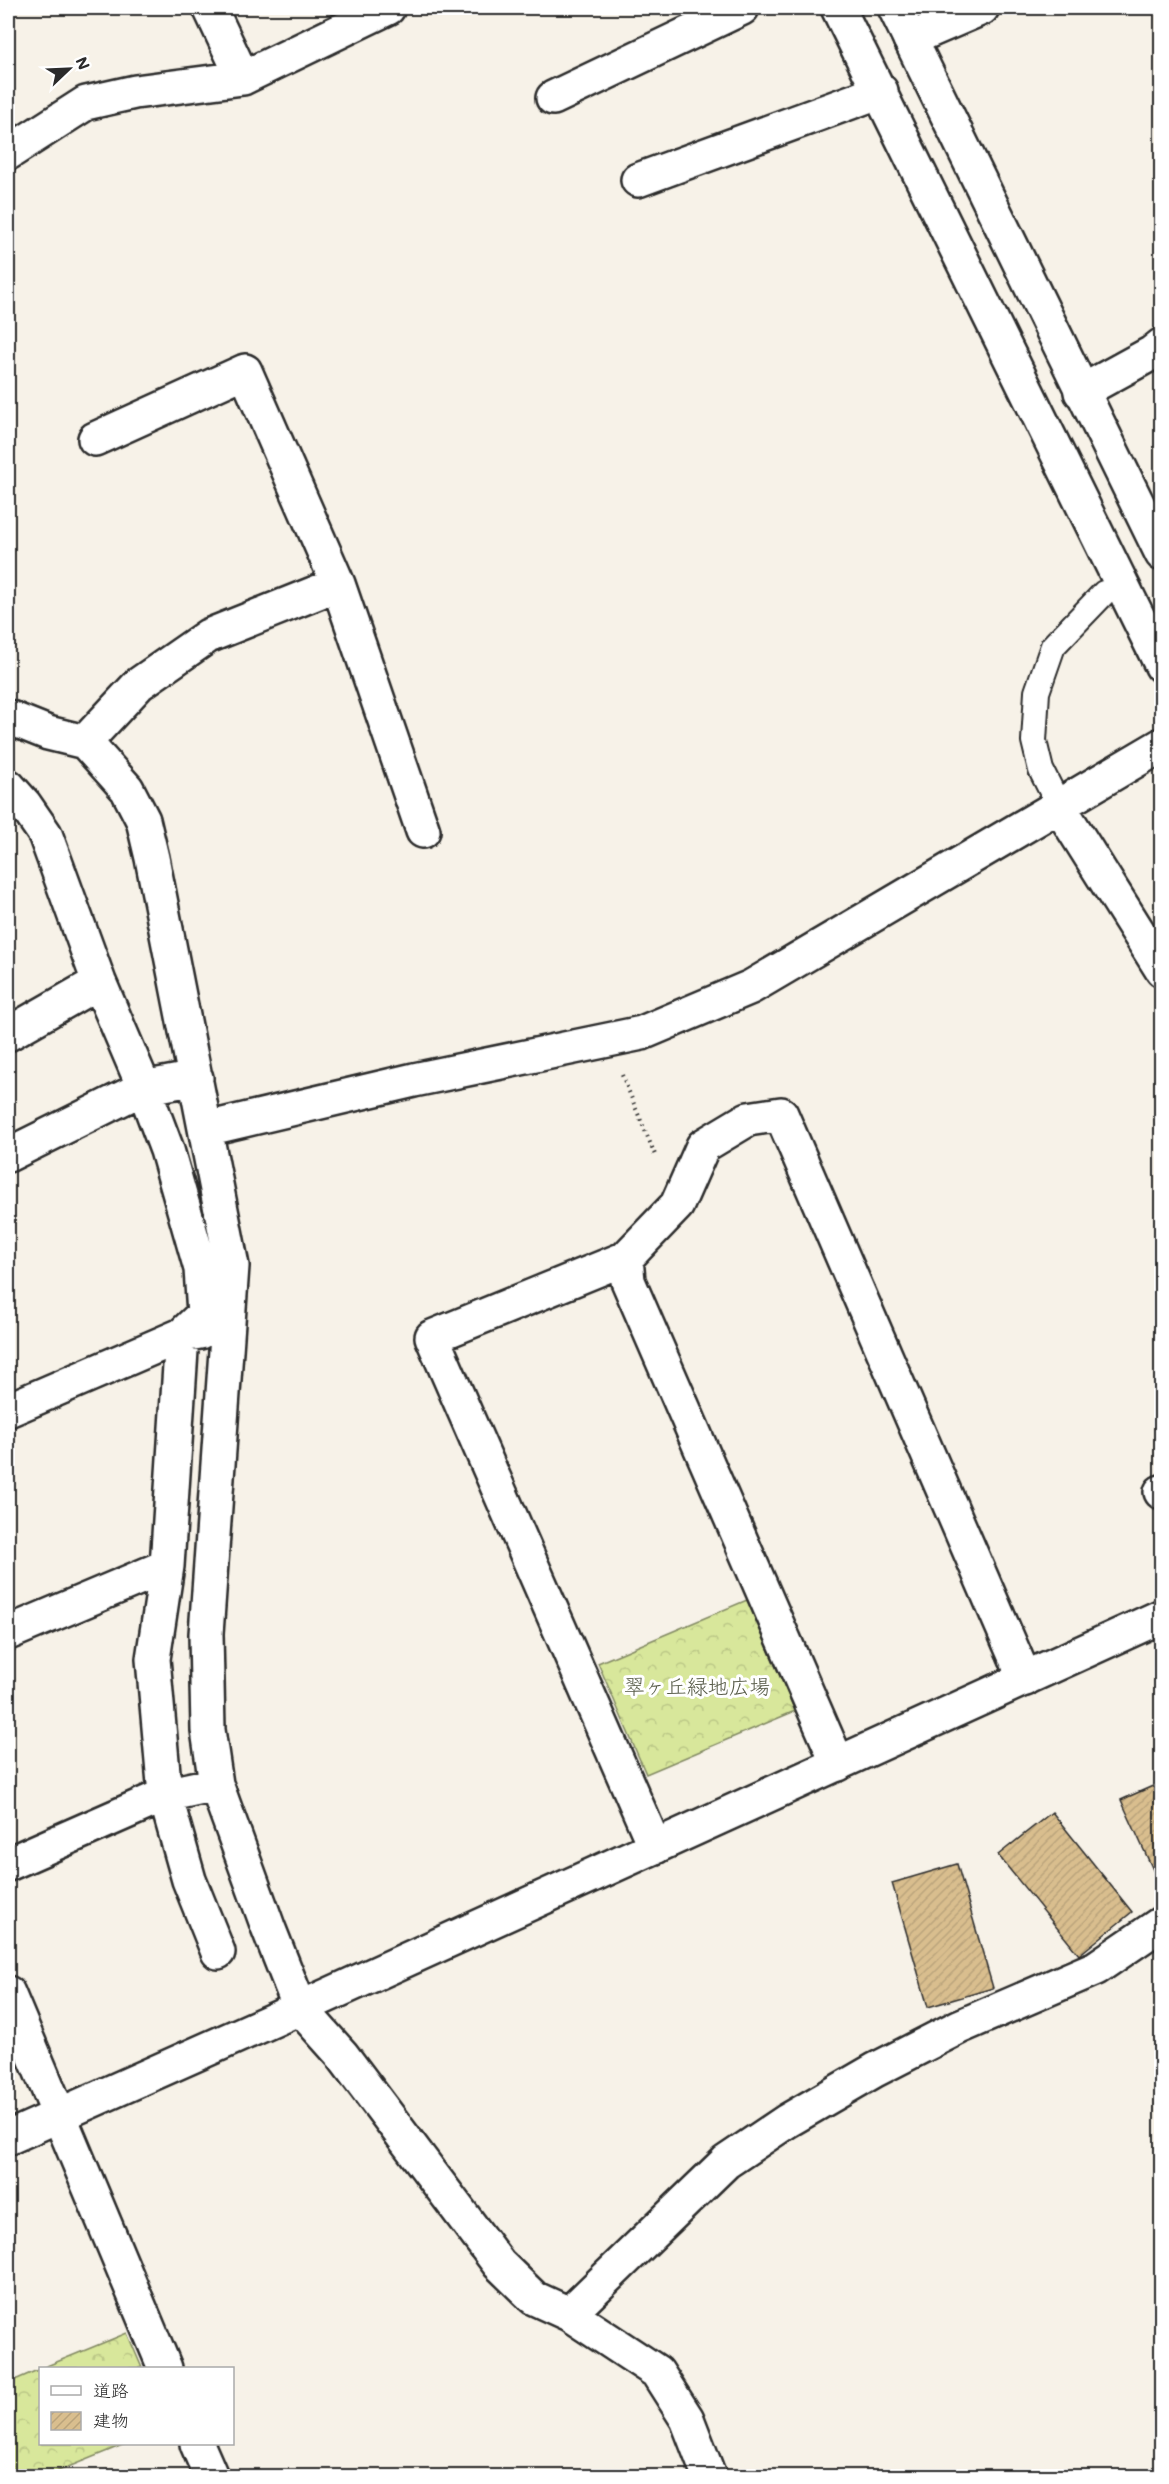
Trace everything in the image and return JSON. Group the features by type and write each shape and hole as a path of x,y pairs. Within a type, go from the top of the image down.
{"street":[{"path":"210,8 243,78"},
{"path":"8,153 86,103 135,92 243,78 388,8"},
{"path":"553,98 742,8"},
{"path":"838,8 1161,666"},
{"path":"895,8 1161,554"},
{"path":"910,39 982,8"},
{"path":"638,180 880,92"},
{"path":"1081,392 1158,359"},
{"path":"95,439 245,371 338,584 423,831"},
{"path":"86,742 139,684 208,636 338,584"},
{"path":"10,720 48,733 86,742 127,789 143,820 232,1266 206,1634 208,1730 216,1784 300,2008 342,2055 499,2264 534,2298 569,2314 657,2372 687,2419 709,2476"},
{"path":"206,1129 414,1080 642,1033 751,987 1161,745"},
{"path":"8,786 25,805 45,834 99,982 167,1150 201,1269 204,1314 182,1335 167,1566 153,1659 165,1795 189,1880 218,1952"},
{"path":"1059,806 1161,970"},
{"path":"8,1034 99,982"},
{"path":"8,1155 143,1088 196,1078"},
{"path":"655,1847 432,1337 626,1258 677,1206 703,1146 748,1119 781,1114 1025,1679"},
{"path":"626,1258 628,1281 838,1764"},
{"path":"8,1410 182,1335 228,1328"},
{"path":"8,1633 167,1566"},
{"path":"8,2138 300,2008 1161,1616"},
{"path":"8,1864 165,1795 216,1784"},
{"path":"569,2314 726,2162 787,2121 875,2070 959,2027 1096,1968 1161,1923"},
{"path":"8,1994 165,2367"},
{"path":"197,2445 211,2476"}],"lane":[{"path":"1059,806 1041,770 1034,741 1036,692 1053,646 1104,593"}],"path":[{"path":"608,1041 677,1206"}],"green space":[{"name":"翠ヶ丘緑地広場","path":"747,1600 795,1711 646,1774 598,1663"},
{"path":"127,2333 142,2367 44,2367"},
{"path":"39,2369 39,2445 123,2445 46,2476 8,2476 8,2383"}],"building":[{"path":"1162,1782 1162,1885 1160,1885 1121,1800"},
{"path":"1052,1812 1132,1912 1079,1955 998,1855"},
{"path":"957,1864 993,1988 928,2007 892,1883"}]}
